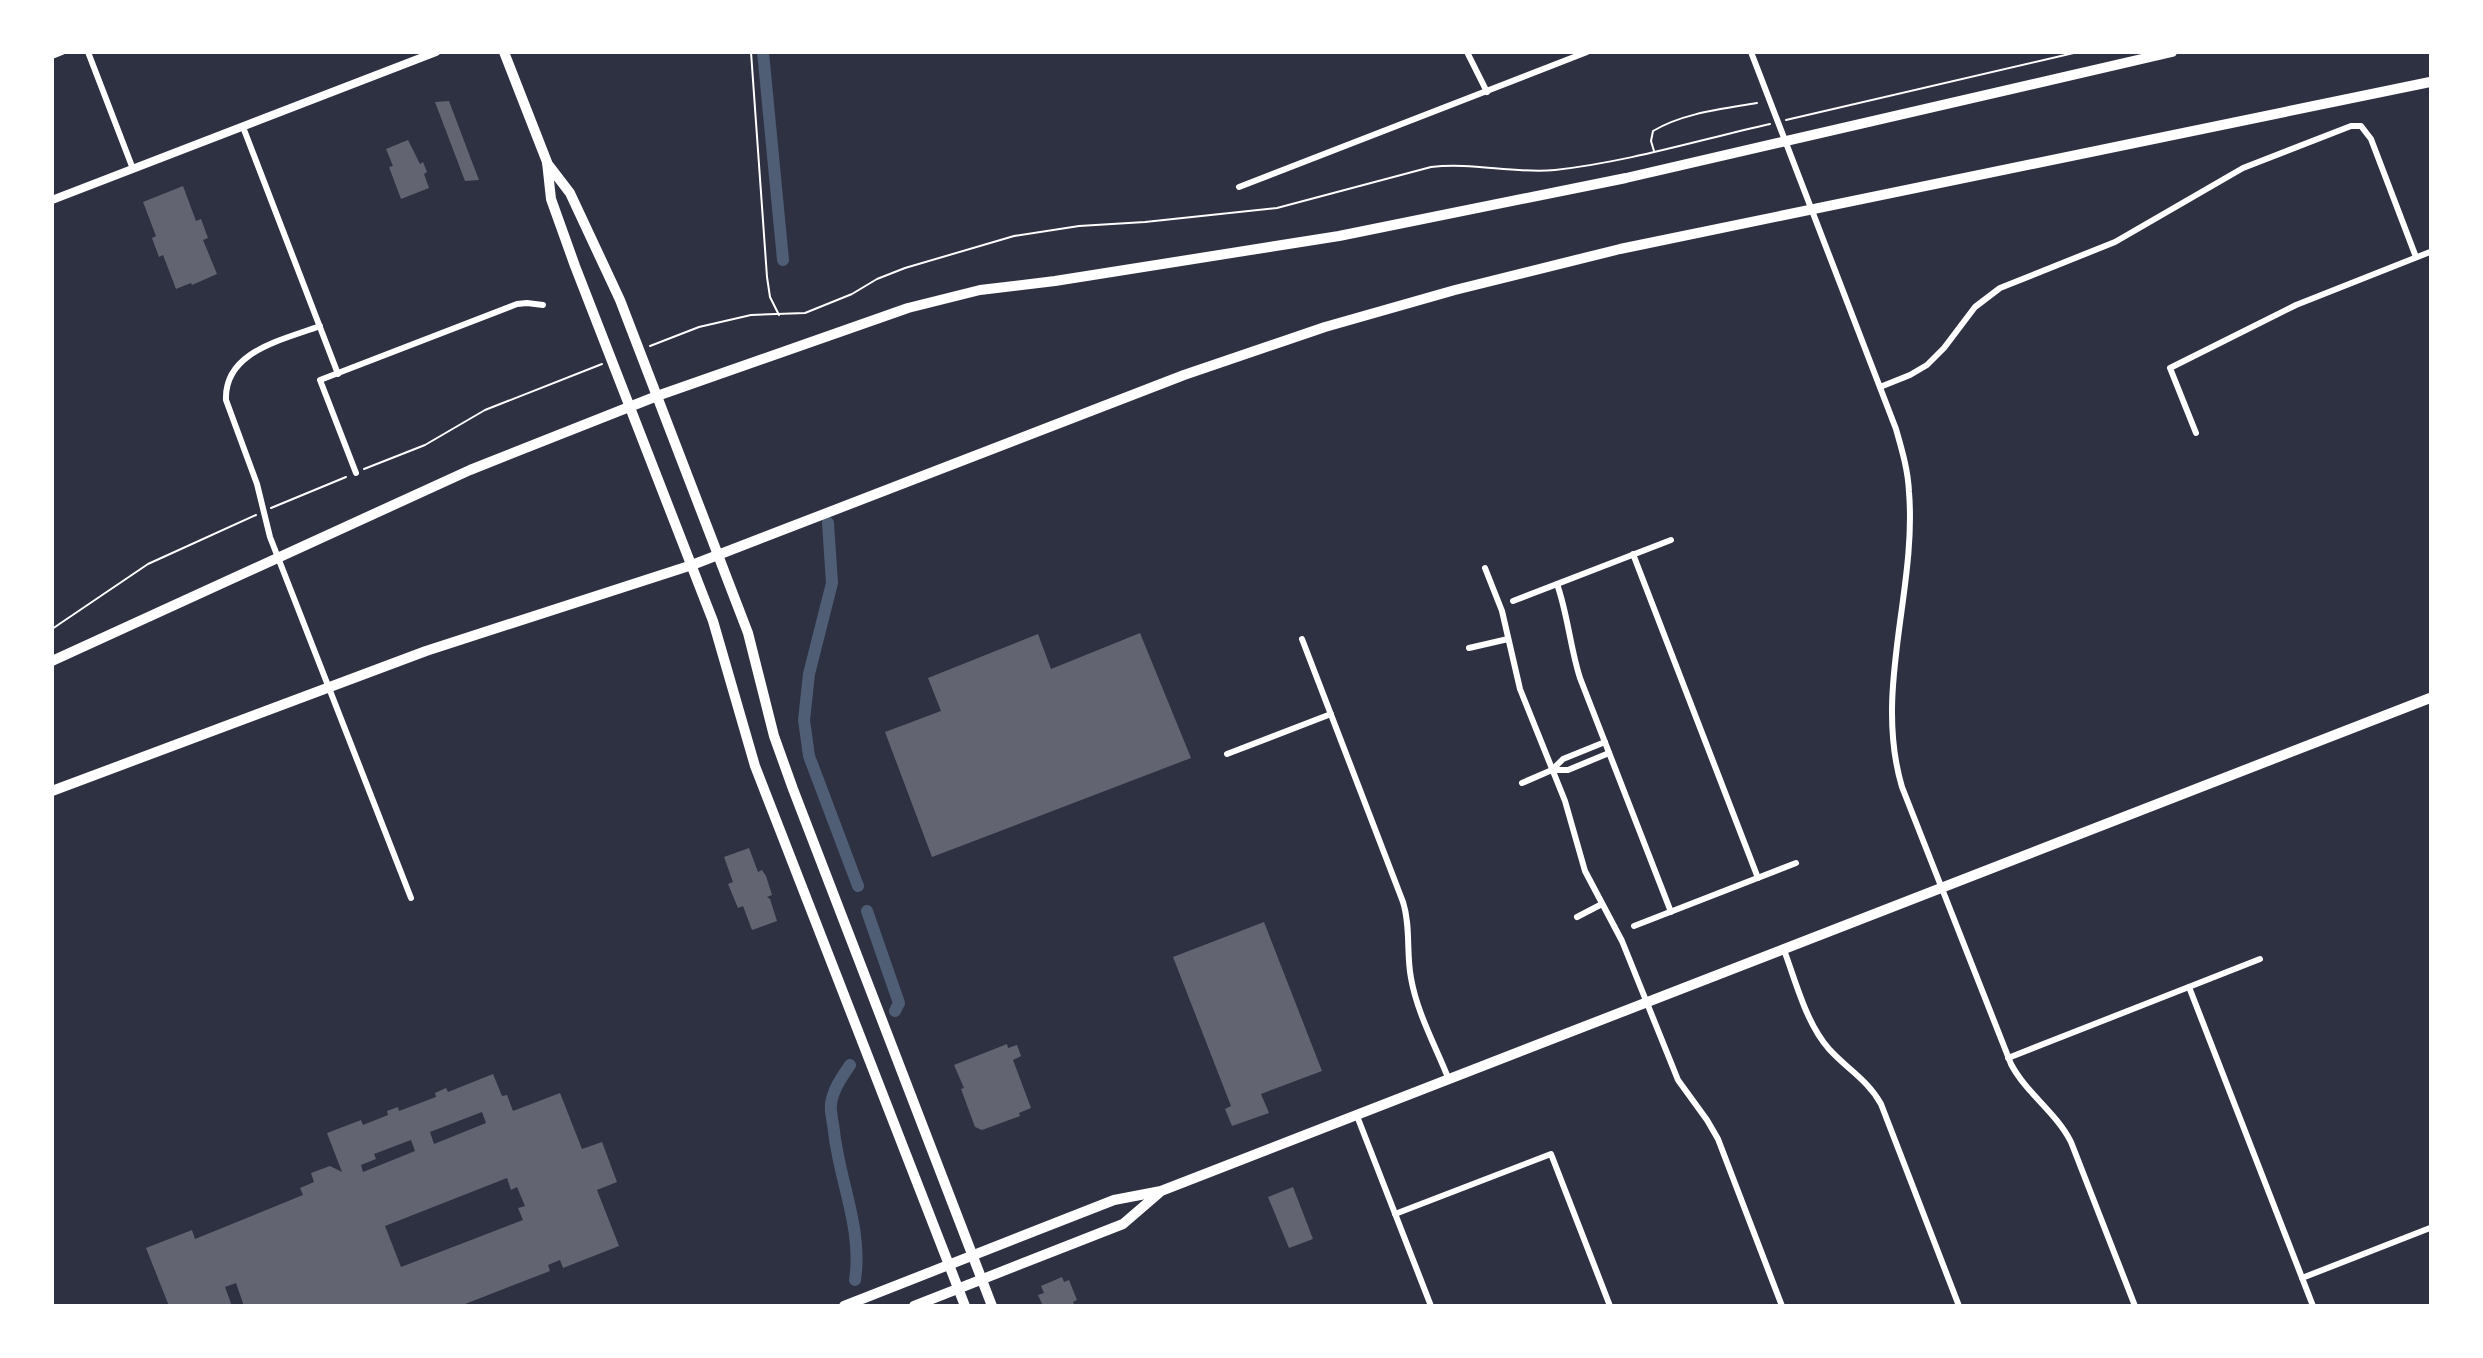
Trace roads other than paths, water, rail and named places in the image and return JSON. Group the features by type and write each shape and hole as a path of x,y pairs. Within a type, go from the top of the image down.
{"highway":[{"path":"52,661 470,470 629,406 908,308 980,290 1055,281 1353,234 1639,175 2172,52"},
{"path":"52,791 426,651 692,565 1208,366 1325,327 1455,290 1680,236 2431,82"}],"main road":[{"path":"504,52 547,162 551,199 692,565 726,663 755,766 965,1306"},
{"path":"547,162 570,193 620,300 748,633 774,736 793,789 992,1306"},
{"path":"844,1306 1114,1200 1161,1191 2431,698"},
{"path":"914,1306 1124,1224 1161,1191"}],"street":[{"path":"52,56 62,52"},
{"path":"88,52 133,169"},
{"path":"52,200 436,52"},
{"path":"1467,52 1487,92"},
{"path":"1239,187 1587,52"},
{"path":"1751,52 1901,445 1910,493 1908,542 1892,700 1894,755 1905,798 2008,1058 2017,1074 2058,1120 2071,1142 2135,1306"},
{"path":"1880,387 1927,365 1944,348 1975,307 2000,288 2115,242 2243,168 2345,128 2361,126 2371,139 2416,257"},
{"path":"243,127 338,374"},
{"path":"2196,433 2170,368 2296,305 2431,252"},
{"path":"356,473 320,380 517,304 543,305"},
{"path":"320,326 242,359 230,375 226,400 257,484 270,537 411,898"},
{"path":"1513,601 1671,540"},
{"path":"1633,554 1758,878"},
{"path":"1485,568 1502,611 1520,690 1567,810 1585,871 1622,941 1678,1080 1707,1119 1718,1139 1782,1306"},
{"path":"1557,584 1567,612 1578,670 1671,912"},
{"path":"1302,639 1404,902 1408,918 1413,987 1448,1080"},
{"path":"1469,648 1508,639"},
{"path":"1227,754 1331,714"},
{"path":"1522,783 1552,770 1563,760 1605,742"},
{"path":"1552,770 1568,770 1609,753"},
{"path":"1634,926 1796,863"},
{"path":"1577,917 1602,904"},
{"path":"1784,950 1813,1025 1822,1041 1836,1057 1867,1082 1881,1104 1959,1306"},
{"path":"2008,1058 2260,959"},
{"path":"2189,987 2312,1306"},
{"path":"1357,1115 1431,1306"},
{"path":"1395,1214 1551,1154 1610,1306"},
{"path":"2302,1278 2431,1228"}],"waterway":[{"path":"763,52 783,260"},
{"path":"828,523 832,583 809,674 804,720 809,756 858,886"},
{"path":"867,911 899,1003 895,1011"},
{"path":"850,1065 836,1088 831,1107 856,1242 855,1280"}]}
